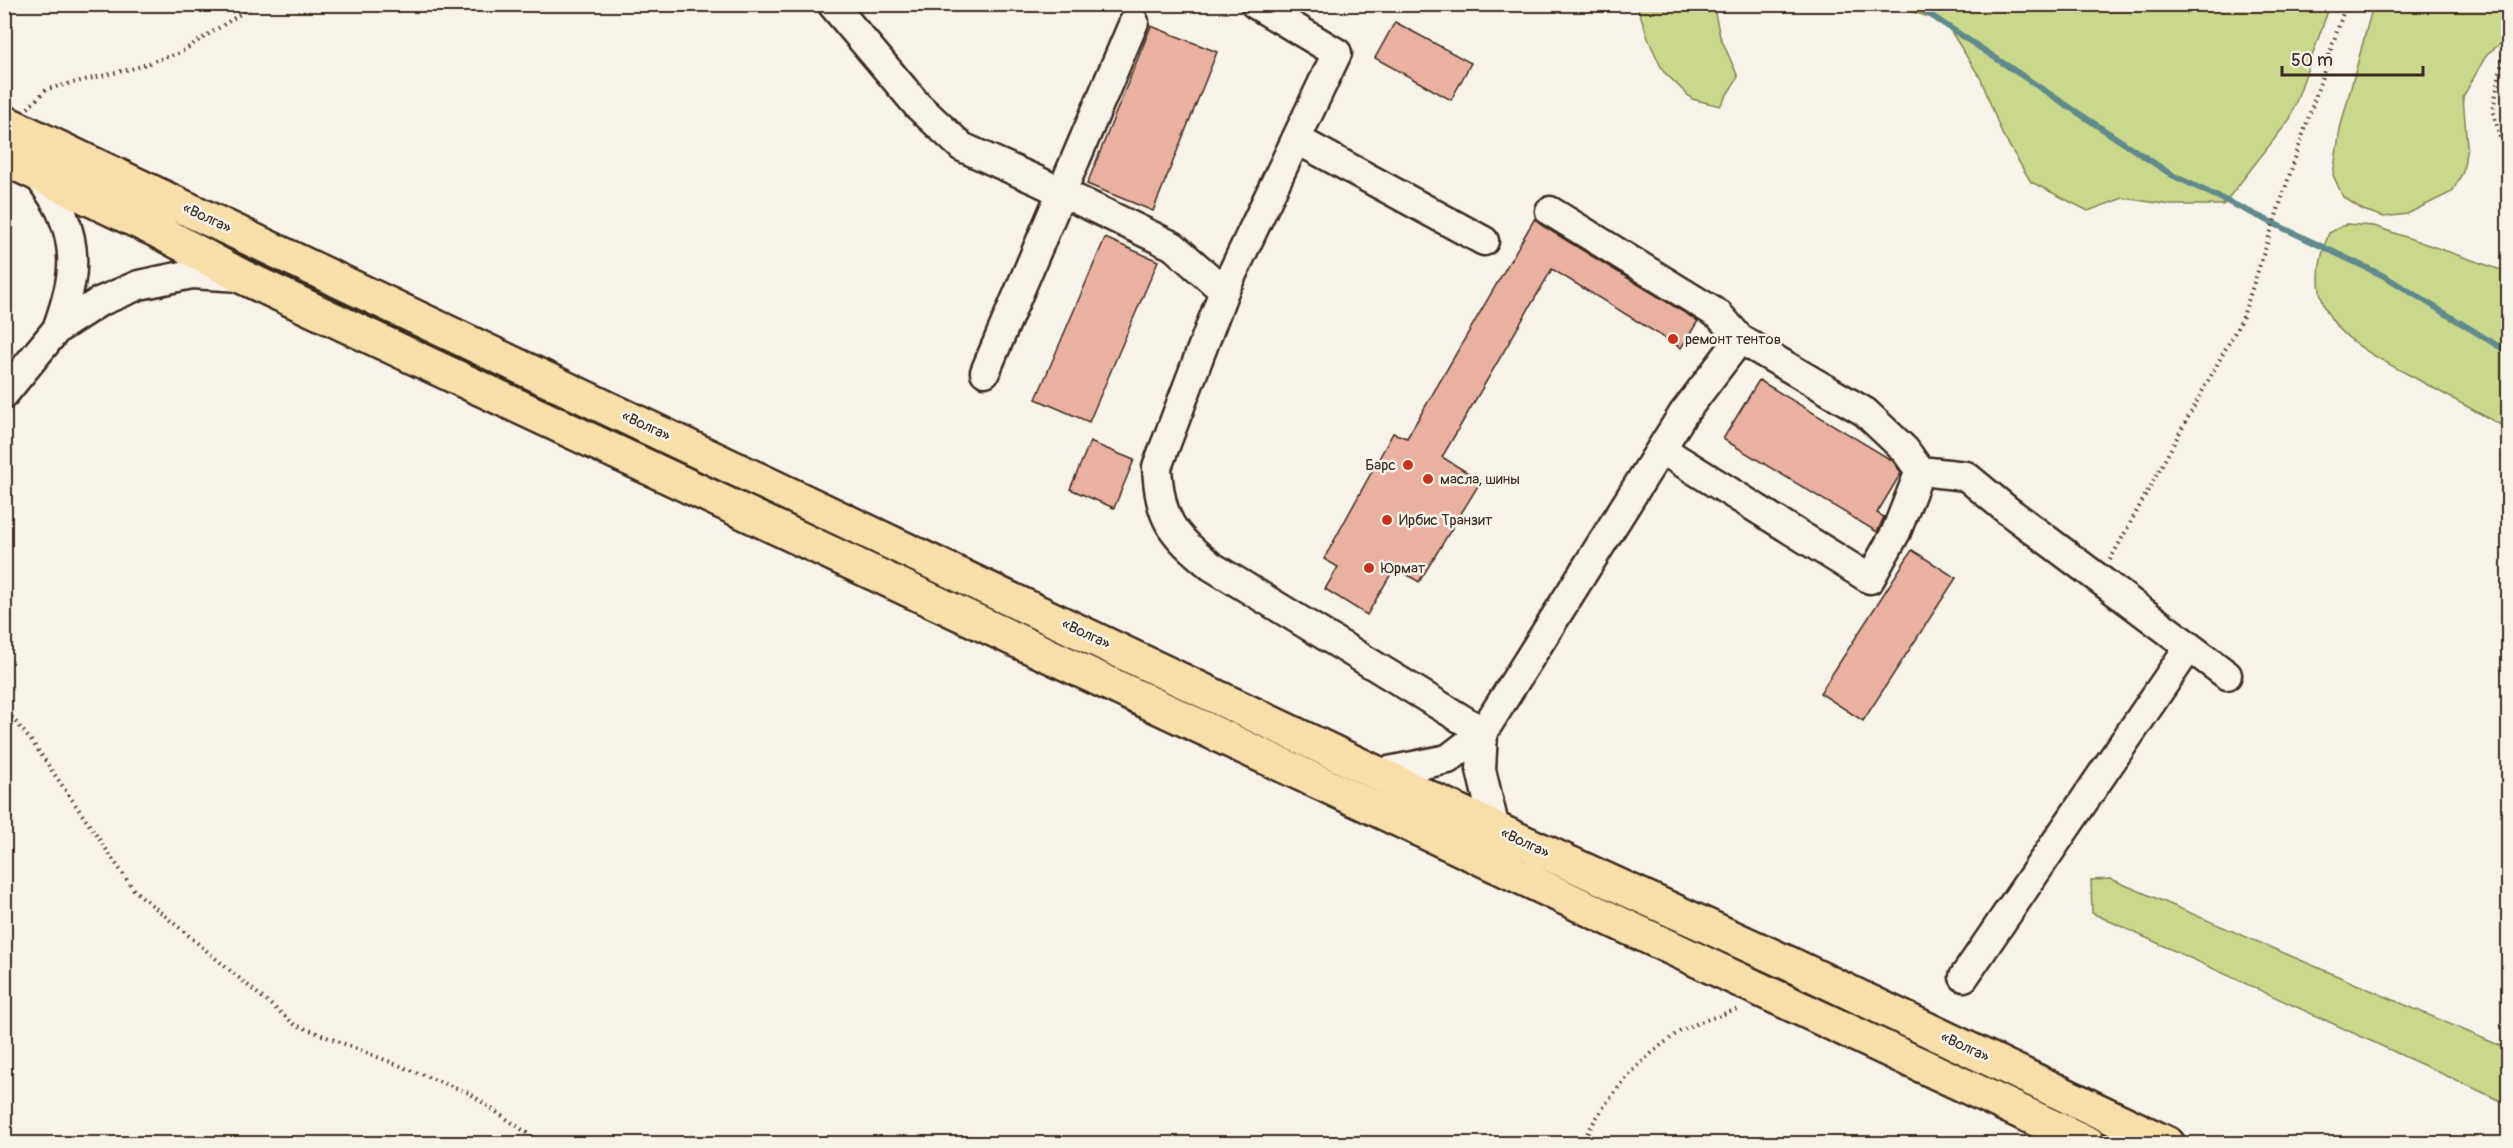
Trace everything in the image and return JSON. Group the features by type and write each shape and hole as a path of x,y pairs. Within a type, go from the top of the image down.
{"highway":[{"name":"«Волга»","path":"4,122 1495,829 1790,964 2168,1143"},
{"name":"«Волга»","path":"4,158 156,230 243,277 2089,1143"}],"street":[{"path":"832,4 918,106 962,147 1173,246 1224,291"},
{"path":"1255,4 1337,53 1224,291 1157,467 1158,495 1166,518 1180,540 1211,566 1483,732"},
{"path":"985,372 1134,22"},
{"path":"1296,139 1484,241"},
{"path":"39,176 63,216 72,253 72,287 57,329"},
{"path":"1550,211 1719,315 1740,339 1865,412 1905,450 1920,471 1966,476 2007,510 2227,675"},
{"path":"4,394 57,329 99,302 139,285 192,274 243,277"},
{"path":"1379,773 1448,759 1483,732 1683,414 1740,339"},
{"path":"1661,449 1870,579 1896,532 1920,471"},
{"path":"1964,977 2189,647"},
{"path":"1483,732 1481,770 1495,829"}],"path":[{"path":"47,89 135,68 181,52 256,4"},
{"path":"2099,579 2242,319 2346,4"},
{"path":"2508,30 2493,110 2508,170"},
{"path":"4,708 33,743 135,890 294,1024 469,1093 543,1143"},
{"path":"1582,1143 1593,1121 1628,1075 1676,1034 1774,995"}],"green space":[{"path":"2330,4 2290,119 2223,205 2171,205 2123,198 2088,211 2031,182 2002,134 1981,79 1945,22 1891,5 1859,7 1853,5"},
{"path":"1637,5 1713,5 1720,36 1738,77 1720,106 1692,99 1663,71 1649,41"},
{"path":"2373,5 2508,5 2508,38 2487,54 2463,97 2467,146 2463,172 2452,192 2407,214 2384,217 2363,210 2343,197 2333,175 2340,129"},
{"path":"2346,224 2374,226 2508,274 2508,429 2370,353 2335,324 2325,307 2319,286 2321,262 2329,233"},
{"path":"2111,879 2508,1049 2508,1104 2092,913 2091,880"}],"building":[{"path":"1395,22 1471,63 1451,100 1375,58"},
{"path":"1151,26 1217,52 1153,211 1087,184"},
{"path":"1535,218 1541,225 1698,321 1681,348 1552,269 1442,457 1481,481 1419,582 1395,567 1367,615 1325,589 1338,567 1324,559 1393,433 1407,438"},
{"path":"1105,238 1158,261 1089,422 1036,399"},
{"path":"1759,380 1893,461 1901,473 1877,513 1884,517 1877,532 1723,439"},
{"path":"1090,442 1134,460 1114,508 1070,489"},
{"path":"1912,550 1956,578 1863,721 1820,693"}],"waterway":[{"path":"1914,4 2172,175 2386,277 2508,352"}],"place":[{"name":"ремонт тентов","path":"1673,339"},
{"name":"Барс","path":"1408,465"},
{"name":"масла, шины","path":"1428,479"},
{"name":"Ирбис Транзит","path":"1387,520"},
{"name":"Юрмат","path":"1369,568"}]}
